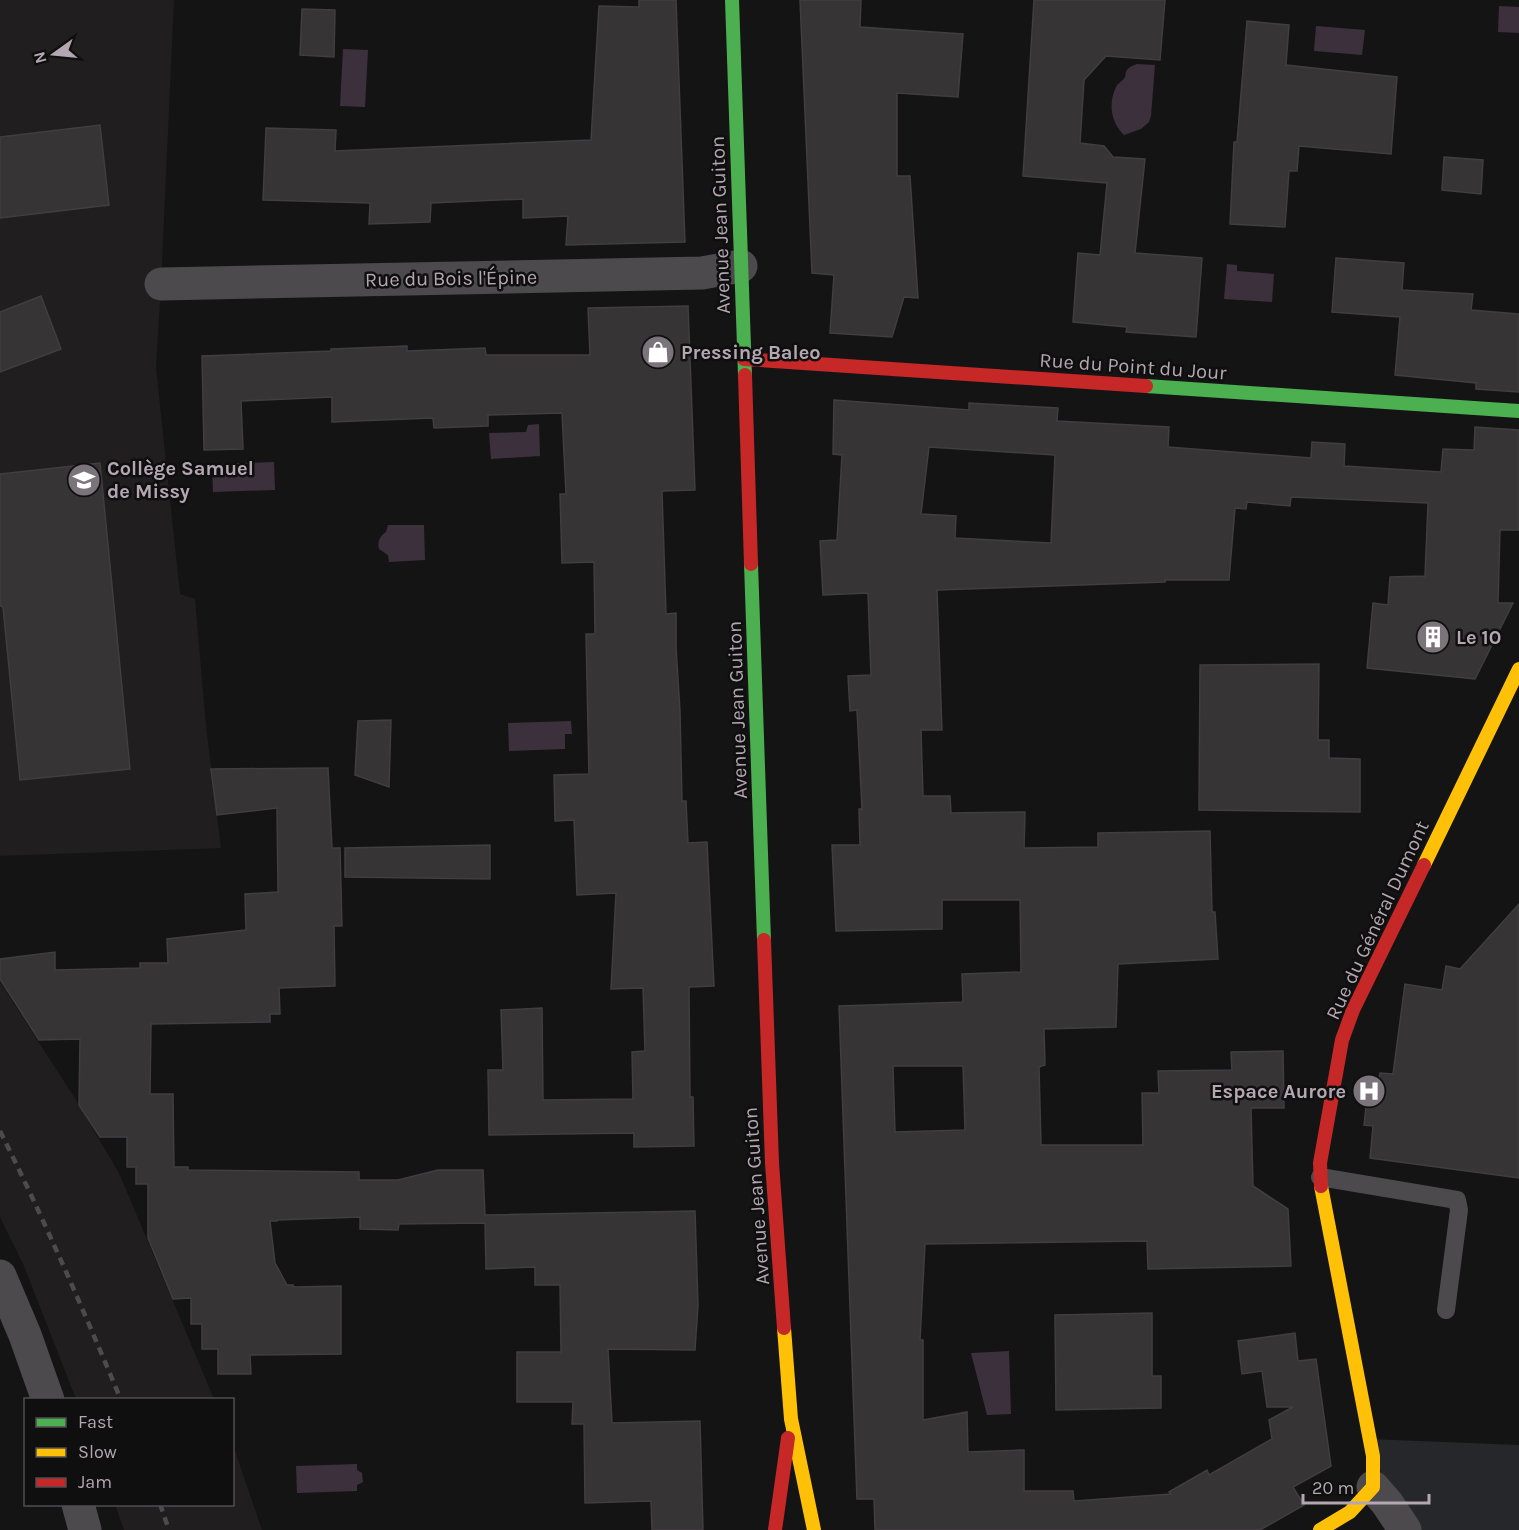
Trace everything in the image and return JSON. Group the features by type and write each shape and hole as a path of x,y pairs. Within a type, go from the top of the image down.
{"street":[{"name":"Avenue Jean Guiton","path":"732,0 772,1163 791,1419 814,1530"},
{"name":"Rue du Bois l'Épine","path":"161,284 702,273 741,266"},
{"name":"Rue du Point du Jour","path":"744,360 1519,411"},
{"name":"Rue du Général Dumont","path":"1373,1487 1373,1456 1321,1187 1320,1163 1342,1040 1353,1010 1519,669"},
{"path":"0,1276 26,1335 47,1398"},
{"name":"Avenue Jean Guiton","path":"775,1530 791,1419"},
{"path":"1320,1530 1350,1512 1373,1487 1388,1503 1405,1530"},
{"path":"79,1506 85,1530"}],"lane":[{"path":"1320,1178 1457,1200 1459,1210 1446,1310"}],"shaded area":[{"name":"Collège Samuel de Missy","path":"0,0 174,0 156,367 180,594 195,599 206,726 221,848 0,856"},
{"path":"1499,6 1519,7 1519,33 1498,32"},
{"path":"1316,26 1365,30 1362,55 1314,51"},
{"path":"343,49 368,50 365,107 340,106"},
{"path":"1137,64 1155,65 1151,116 1149,122 1141,129 1124,135 1114,119 1112,100 1116,87 1124,78 1127,70"},
{"path":"1227,264 1237,265 1237,271 1274,274 1272,302 1224,299"},
{"path":"539,424 540,456 491,459 489,433 526,432 528,425"},
{"path":"274,462 275,490 213,492 212,464"},
{"path":"388,525 424,525 425,560 389,562 388,555 379,549 378,544"},
{"path":"571,721 572,734 565,734 565,749 509,751 508,723"},
{"path":"0,982 74,1097 119,1173 214,1398 76,1398 24,1266 0,1217"},
{"path":"1009,1351 1011,1414 987,1415 971,1353"},
{"path":"1369,1439 1519,1445 1519,1530 1403,1530"},
{"path":"234,1448 262,1530 124,1530 115,1506 234,1506"},
{"path":"357,1464 357,1470 362,1473 363,1482 357,1485 357,1491 297,1493 296,1466"}],"building":[{"path":"639,0 676,0 685,242 566,245 568,216 523,218 523,199 431,203 430,222 369,224 370,203 263,200 266,128 336,130 335,151 591,140 599,6 639,7"},
{"path":"800,0 861,0 860,27 963,34 958,97 897,93 897,176 910,176 918,298 904,297 892,337 830,333 834,275 812,273"},
{"path":"1034,0 1165,0 1160,60 1106,56 1084,80 1080,143 1104,146 1113,157 1145,159 1135,253 1202,258 1196,337 1126,332 1127,327 1073,322 1078,253 1100,255 1107,183 1023,176"},
{"path":"302,9 335,10 334,57 300,55"},
{"path":"1247,21 1289,25 1286,65 1397,77 1391,154 1299,146 1297,171 1289,171 1285,227 1230,224 1234,142 1237,142"},
{"path":"100,125 109,205 0,218 0,137"},
{"path":"1444,157 1483,160 1481,194 1442,190"},
{"path":"1336,258 1404,263 1402,290 1473,294 1471,310 1519,314 1519,392 1476,389 1476,383 1395,375 1400,317 1332,312"},
{"path":"41,296 61,349 0,372 0,312"},
{"path":"688,306 695,490 662,491 666,614 676,613 682,801 686,801 688,843 707,842 714,986 689,987 690,1097 693,1097 694,1146 634,1147 634,1133 489,1135 488,1070 503,1070 501,1010 542,1008 543,1100 633,1099 632,1052 645,1051 643,988 611,989 616,893 577,895 574,820 555,821 554,775 589,774 586,634 595,634 594,562 562,563 560,494 566,494 562,413 488,415 488,426 434,428 433,418 332,422 332,397 241,401 243,449 204,450 202,356 407,346 407,351 485,348 486,355 590,355 588,308"},
{"path":"834,400 969,410 969,403 1058,408 1057,421 1169,427 1168,447 1311,458 1312,442 1345,444 1344,466 1441,472 1443,449 1474,450 1475,427 1519,430 1519,530 1500,530 1498,603 1513,603 1475,679 1367,668 1373,603 1388,605 1390,577 1425,576 1428,503 1291,497 1290,506 1247,502 1246,509 1235,508 1229,580 1165,580 1165,582 937,590 942,730 921,730 923,796 950,796 951,813 1025,812 1024,848 1098,847 1098,833 1210,831 1212,912 1215,912 1218,959 1118,964 1116,1027 1044,1029 1045,1065 1039,1067 1041,1145 1143,1145 1142,1093 1159,1093 1158,1071 1232,1070 1231,1052 1283,1051 1284,1108 1251,1108 1253,1186 1288,1209 1291,1266 1148,1269 1147,1241 925,1244 920,1340 923,1340 923,1420 967,1412 968,1452 1024,1450 1024,1491 1073,1491 1074,1501 1171,1494 1169,1492 1207,1470 1209,1475 1272,1439 1269,1420 1293,1407 1267,1407 1262,1371 1242,1374 1238,1341 1295,1333 1298,1361 1316,1359 1331,1466 1293,1487 1304,1505 1260,1530 875,1530 874,1499 857,1499 839,1006 963,1002 962,974 1021,972 1020,900 942,900 942,929 836,931 832,845 860,845 859,809 862,809 857,710 850,711 848,676 871,675 868,593 823,595 820,541 837,540 842,455 833,454","holes":["929,447 1055,455 1051,543 955,538 956,516 921,514","893,1066 963,1066 965,1130 895,1132"]},
{"path":"100,463 130,769 20,780 3,607 0,606 0,474"},
{"path":"1319,664 1318,740 1329,740 1329,758 1360,759 1360,812 1199,810 1200,665"},
{"path":"391,720 389,787 355,775 358,721"},
{"path":"328,768 332,848 340,848 342,926 334,926 335,986 279,988 280,1014 270,1014 270,1022 151,1024 150,1094 173,1094 174,1167 188,1167 188,1170 359,1172 359,1180 398,1180 438,1170 483,1170 485,1215 695,1211 698,1305 695,1350 608,1349 612,1423 700,1421 703,1530 652,1530 651,1501 585,1503 584,1424 572,1424 573,1402 517,1402 517,1352 561,1352 560,1285 535,1285 535,1267 486,1269 485,1223 399,1224 398,1230 360,1229 360,1217 270,1221 275,1263 287,1285 294,1287 341,1286 341,1354 250,1355 251,1374 218,1374 218,1349 202,1349 202,1324 191,1324 191,1298 173,1299 148,1238 148,1184 136,1184 136,1167 127,1167 127,1137 100,1137 79,1105 80,1039 39,1040 0,979 0,959 55,952 55,970 140,968 140,963 168,963 167,939 246,930 245,894 278,892 277,808 217,815 211,769"},
{"path":"490,845 490,879 345,877 345,848"},
{"path":"1519,904 1519,1178 1370,1158 1373,1126 1364,1125 1369,1080 1378,1081 1380,1073 1393,1074 1405,984 1442,990 1446,966 1460,969"},
{"path":"1152,1313 1152,1376 1161,1376 1161,1408 1056,1410 1055,1315"}],"railway":[{"path":"0,1131 63,1264 120,1398"},
{"path":"161,1506 169,1530"}],"traffic: fast":[{"path":"732,0 745,375"},
{"path":"1146,386 1519,411"},
{"path":"751,564 764,940"}],"traffic: slow":[{"path":"1424,865 1519,669"},
{"path":"1320,1530 1350,1512 1373,1487 1373,1456 1321,1186"},
{"path":"784,1328 791,1419 814,1530"}],"traffic: jam":[{"path":"744,359 1146,386"},
{"path":"745,375 751,564"},
{"path":"1321,1186 1320,1163 1342,1040 1353,1010 1424,865"},
{"path":"764,940 772,1163 784,1328"},
{"path":"775,1530 788,1438"}],"place":[{"name":"Pressing Baleo","path":"658,352"},
{"name":"Collège Samuel de Missy","path":"84,480"},
{"name":"Le 10","path":"1433,637"},
{"name":"Espace Aurore","path":"1369,1091"}]}
